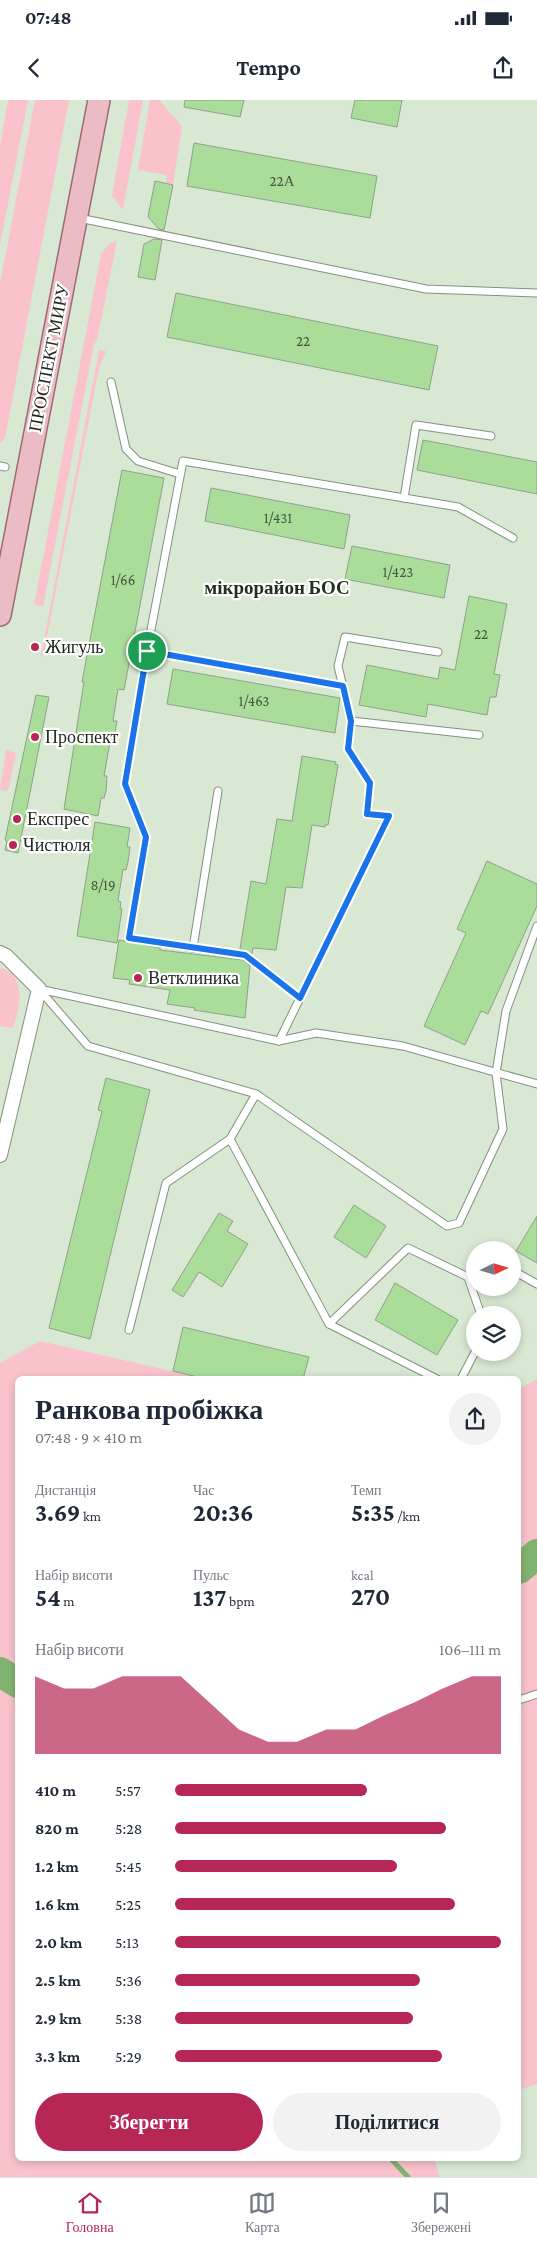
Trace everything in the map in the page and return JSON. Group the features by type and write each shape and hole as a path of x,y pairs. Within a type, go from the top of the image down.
{"main road":[{"name":"ПРОСПЕКТ МИРУ","path":"0,615 99,100"}],"street":[{"path":"0,954 6,956 39,989 0,1155"}],"lane":[{"path":"76,217 426,289 537,293"},
{"path":"111,382 126,448 138,461 180,474"},
{"path":"404,498 416,424 491,436"},
{"path":"300,998 245,955 129,938 146,837 125,784 147,651 183,461 458,507 513,538"},
{"path":"279,1042 389,816 367,814 370,783 348,749 351,721 338,666 345,637 438,652"},
{"path":"147,651 343,686"},
{"path":"351,721 479,735"},
{"path":"192,948 218,792"},
{"path":"39,989 88,1046 256,1094 447,1226 459,1224 502,1129 496,1073 506,1011 537,926"},
{"path":"39,989 279,1042 316,1033 403,1046 537,1084"},
{"path":"129,1330 166,1183 230,1139 256,1094"},
{"path":"230,1139 329,1324 431,1376"},
{"path":"329,1324 408,1248 466,1273"},
{"path":"521,1275 537,1284"},
{"path":"463,1376 470,1361"},
{"path":"521,1699 537,1694"}],"shaded area":[{"path":"8,100 28,100 0,245 0,145"},
{"path":"35,100 69,100 5,438 0,444 0,284"},
{"path":"129,100 143,100 123,210 112,196"},
{"path":"150,100 159,100 182,126 173,185 166,184 167,175 138,170"},
{"path":"117,241 97,340 94,344 43,606 34,605 101,254 109,244"},
{"path":"99,350 106,351 99,368 43,657 41,656"},
{"path":"6,750 16,753 8,791 0,790"},
{"path":"0,968 15,977 18,985 19,1003 13,1028 0,1026"},
{"path":"40,1341 193,1376 15,1376 15,2161 435,2161 440,2177 0,2177 0,1363"},
{"path":"537,1379 537,2084 521,2089 521,1388"}],"building":[{"path":"185,100 244,100 240,117 184,107"},
{"path":"355,100 402,100 397,127 351,118"},
{"path":"194,143 377,176 370,218 187,186"},
{"path":"155,181 173,185 164,230 159,229 148,217"},
{"path":"154,239 162,240 155,280 138,277 144,244"},
{"path":"176,293 438,346 429,390 167,337"},
{"path":"423,440 537,462 537,494 417,470"},
{"path":"122,470 164,478 124,690 118,689 113,721 117,721 113,742 110,742 104,776 107,776 106,791 104,798 101,798 98,816 64,809 84,682 82,682"},
{"path":"211,488 350,515 344,549 205,521"},
{"path":"352,546 450,565 444,598 345,579"},
{"path":"469,596 507,604 494,674 500,675 496,697 490,697 487,715 428,704 426,717 359,705 367,665 438,679 440,667 455,670"},
{"path":"173,669 340,698 335,733 167,704"},
{"path":"36,695 49,697 18,853 5,850 7,841 5,840"},
{"path":"302,756 336,762 335,764 338,765 328,825 325,825 325,827 312,825 302,888 286,887 276,950 253,948 252,954 240,949 251,881 266,884 277,819 292,821"},
{"path":"95,822 130,828 127,847 130,847 128,862 126,870 123,869 118,901 121,902 120,909 122,909 117,943 77,936"},
{"path":"487,861 537,884 537,906 488,1014 481,1011 465,1045 424,1026 466,933 457,929"},
{"path":"119,940 160,948 160,950 243,960 250,966 245,1018 167,1004 170,990 129,984 130,980 113,978"},
{"path":"106,1078 150,1090 90,1339 49,1328 102,1111 98,1110"},
{"path":"354,1205 386,1226 366,1258 334,1237"},
{"path":"219,1213 233,1221 227,1231 248,1244 222,1287 199,1272 183,1297 172,1290"},
{"path":"537,1216 537,1263 521,1254 521,1243"},
{"path":"395,1283 458,1320 437,1355 375,1320"},
{"path":"183,1327 309,1357 304,1376 194,1376 173,1371"}],"waterway":[{"path":"521,1567 537,1554"},
{"path":"0,1672 15,1681"},
{"path":"393,2161 408,2177"}],"place":[{"name":"Жигуль","path":"35,647"},
{"name":"Проспект","path":"35,737"},
{"name":"Експрес","path":"17,819"},
{"name":"Чистюля","path":"13,845"},
{"name":"Ветклиника","path":"138,978"}],"district":[{"name":"мікрорайон БОС","path":"277,587"}],"route":[{"path":"147,651 343,686 351,721 348,749 370,783 367,814 389,816 300,998 262,966 245,955 129,938 146,837 125,784 147,651"}]}
